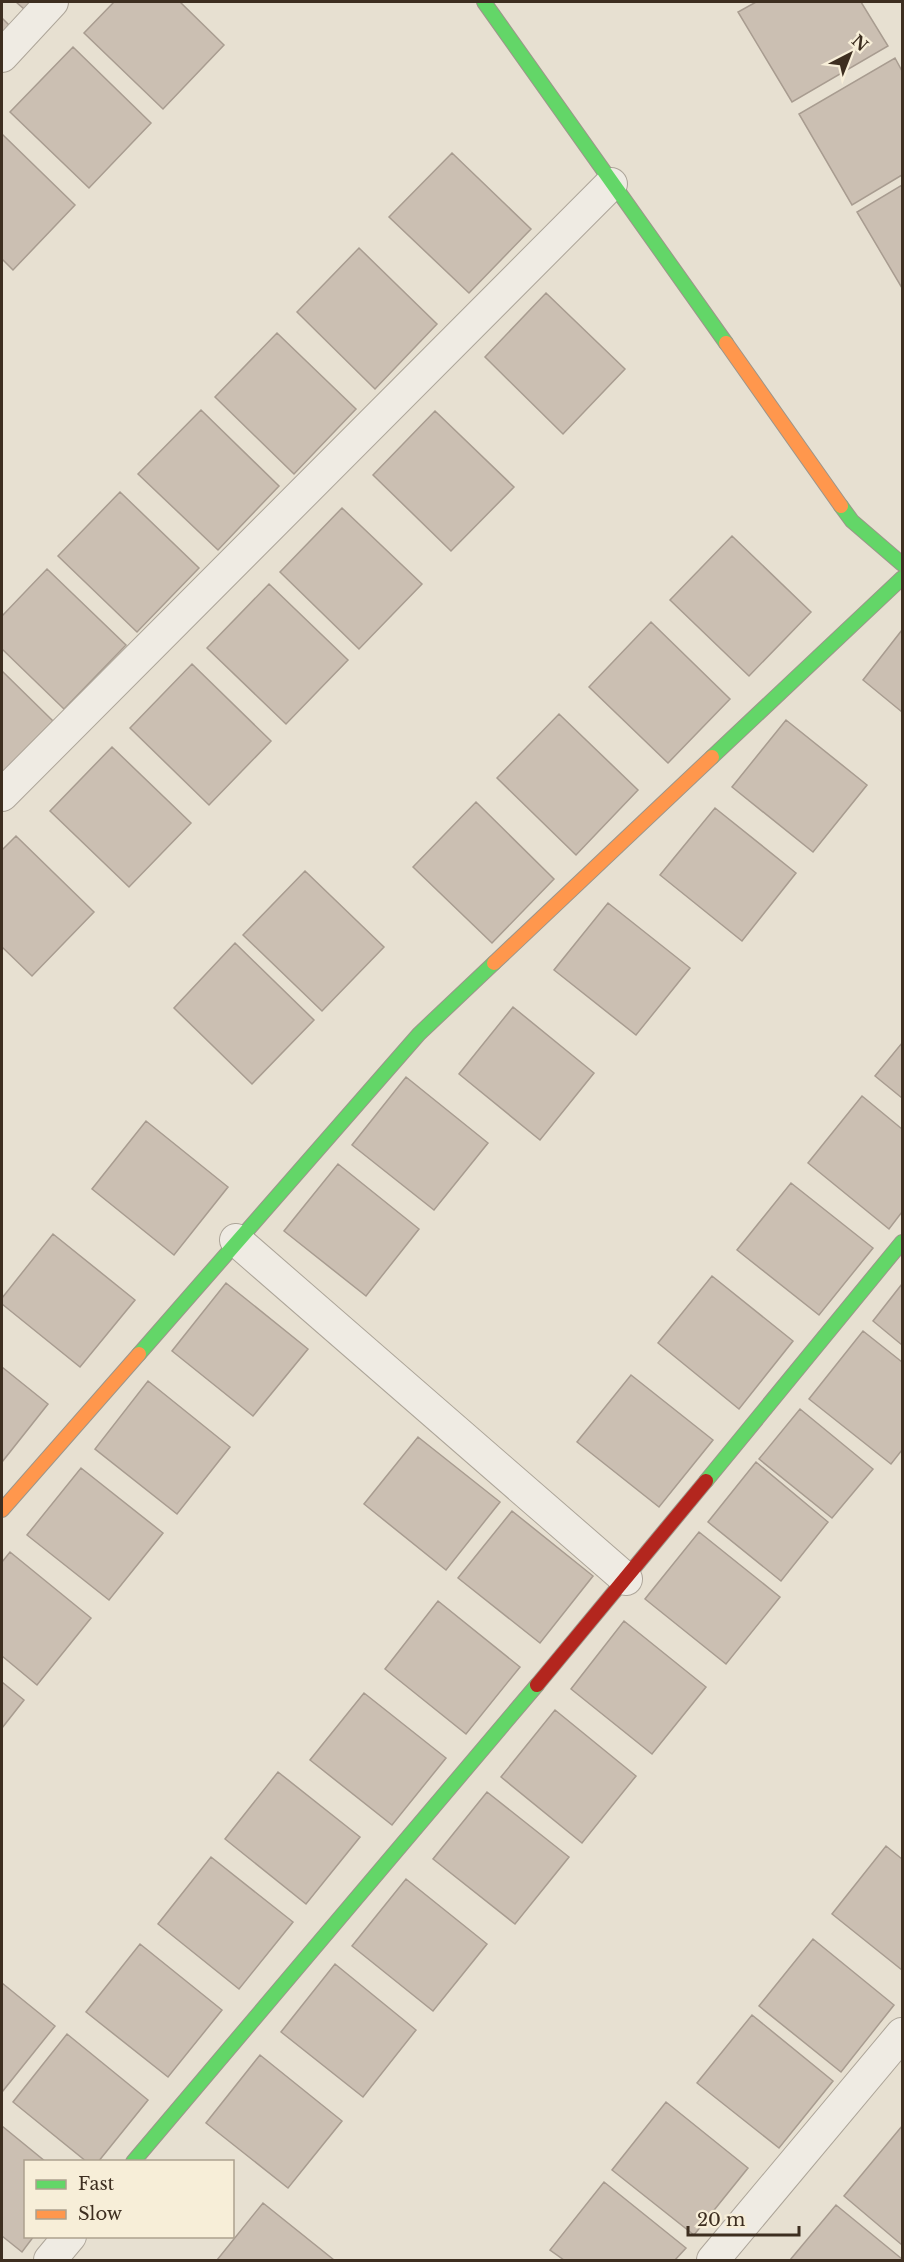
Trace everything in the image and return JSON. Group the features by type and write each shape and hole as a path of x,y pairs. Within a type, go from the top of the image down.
{"street":[{"path":"2,56 52,2"},
{"path":"484,2 852,521 903,564"},
{"path":"2,795 611,184"},
{"path":"2,1510 236,1240 419,1034 903,578"},
{"path":"236,1240 626,1579"},
{"path":"135,2160 626,1579 903,1242"},
{"path":"713,2260 903,2034"},
{"path":"50,2260 68,2238"}],"building":[{"path":"16,2 43,2 31,15"},
{"path":"114,2 180,2 224,45 163,109 84,33"},
{"path":"756,2 861,2 888,46 792,102 738,12"},
{"path":"2,18 10,26 2,36"},
{"path":"73,47 151,123 89,188 10,112"},
{"path":"895,58 902,71 902,175 852,205 799,114"},
{"path":"2,134 75,205 13,270 2,259"},
{"path":"452,153 531,229 469,293 389,217"},
{"path":"902,185 902,288 857,212"},
{"path":"359,248 437,324 375,389 297,312"},
{"path":"546,293 625,369 563,434 485,357"},
{"path":"277,333 356,409 294,474 215,397"},
{"path":"201,410 279,486 218,550 138,474"},
{"path":"435,411 514,487 451,551 373,475"},
{"path":"120,492 199,568 137,632 58,556"},
{"path":"342,508 422,584 359,649 280,572"},
{"path":"732,536 811,612 749,676 670,600"},
{"path":"47,569 126,645 64,709 2,649 2,616"},
{"path":"269,584 348,660 286,724 207,648"},
{"path":"651,622 730,699 668,763 589,687"},
{"path":"902,630 902,712 863,680"},
{"path":"192,664 271,741 209,805 130,728"},
{"path":"2,671 53,721 2,773"},
{"path":"559,714 638,790 576,855 497,778"},
{"path":"786,720 867,785 813,852 732,787"},
{"path":"112,747 191,823 129,887 50,811"},
{"path":"476,802 554,879 492,943 413,867"},
{"path":"715,808 796,873 742,941 660,875"},
{"path":"16,836 94,912 32,976 2,947 2,850"},
{"path":"305,871 384,947 322,1011 243,935"},
{"path":"608,903 690,968 636,1035 554,970"},
{"path":"235,943 314,1020 252,1084 174,1008"},
{"path":"513,1007 594,1073 540,1140 459,1074"},
{"path":"902,1043 902,1098 875,1076"},
{"path":"406,1077 488,1143 434,1210 352,1145"},
{"path":"862,1096 902,1129 902,1212 889,1229 808,1163"},
{"path":"146,1121 228,1187 174,1255 92,1189"},
{"path":"338,1164 419,1229 366,1296 284,1231"},
{"path":"791,1183 873,1248 819,1315 737,1250"},
{"path":"53,1234 135,1300 80,1367 2,1304 2,1298"},
{"path":"712,1276 793,1341 739,1409 658,1343"},
{"path":"226,1283 308,1349 253,1416 172,1351"},
{"path":"902,1284 902,1345 873,1321"},
{"path":"863,1331 902,1362 902,1450 891,1464 809,1399"},
{"path":"2,1367 48,1404 2,1462"},
{"path":"631,1375 713,1440 659,1507 577,1442"},
{"path":"148,1381 230,1447 177,1514 95,1449"},
{"path":"800,1409 873,1469 832,1518 759,1459"},
{"path":"418,1437 500,1502 446,1570 364,1504"},
{"path":"756,1462 828,1522 781,1581 708,1522"},
{"path":"81,1468 163,1533 109,1600 27,1535"},
{"path":"512,1511 593,1576 540,1643 458,1578"},
{"path":"699,1532 780,1597 726,1664 645,1599"},
{"path":"10,1552 91,1618 37,1685 2,1656 2,1562"},
{"path":"438,1601 520,1667 466,1734 385,1669"},
{"path":"624,1621 706,1687 652,1754 571,1689"},
{"path":"2,1682 24,1700 2,1728"},
{"path":"364,1693 446,1758 392,1825 310,1760"},
{"path":"555,1710 636,1776 582,1843 501,1777"},
{"path":"278,1772 360,1837 306,1904 225,1839"},
{"path":"487,1792 569,1857 515,1924 433,1859"},
{"path":"886,1846 902,1859 902,1970 832,1914"},
{"path":"211,1857 293,1922 239,1989 158,1924"},
{"path":"406,1879 487,1944 433,2011 352,1946"},
{"path":"813,1939 894,2005 841,2072 759,2006"},
{"path":"140,1944 222,2010 168,2077 86,2012"},
{"path":"335,1964 416,2030 363,2097 281,2032"},
{"path":"2,1983 55,2026 2,2092"},
{"path":"752,2015 833,2081 779,2148 697,2083"},
{"path":"67,2034 148,2100 100,2160 85,2160 13,2102"},
{"path":"260,2055 342,2121 288,2188 206,2123"},
{"path":"666,2102 748,2168 694,2235 612,2170"},
{"path":"2,2126 44,2160 24,2160 24,2238 32,2238 22,2252 2,2236"},
{"path":"902,2126 902,2245 844,2196"},
{"path":"604,2182 686,2248 675,2260 564,2260 550,2250"},
{"path":"263,2203 334,2260 217,2260"},
{"path":"836,2205 902,2259 902,2260 790,2260"}],"traffic: fast":[{"path":"484,2 726,343"},
{"path":"841,506 852,521 902,564"},
{"path":"712,757 902,578"},
{"path":"139,1354 419,1034 494,963"},
{"path":"706,1481 902,1242"},
{"path":"135,2160 537,1685"}],"traffic: slow":[{"path":"726,343 841,506"},
{"path":"494,963 712,757"},
{"path":"2,1510 139,1354"}],"traffic: jam":[{"path":"537,1685 706,1481"}]}
